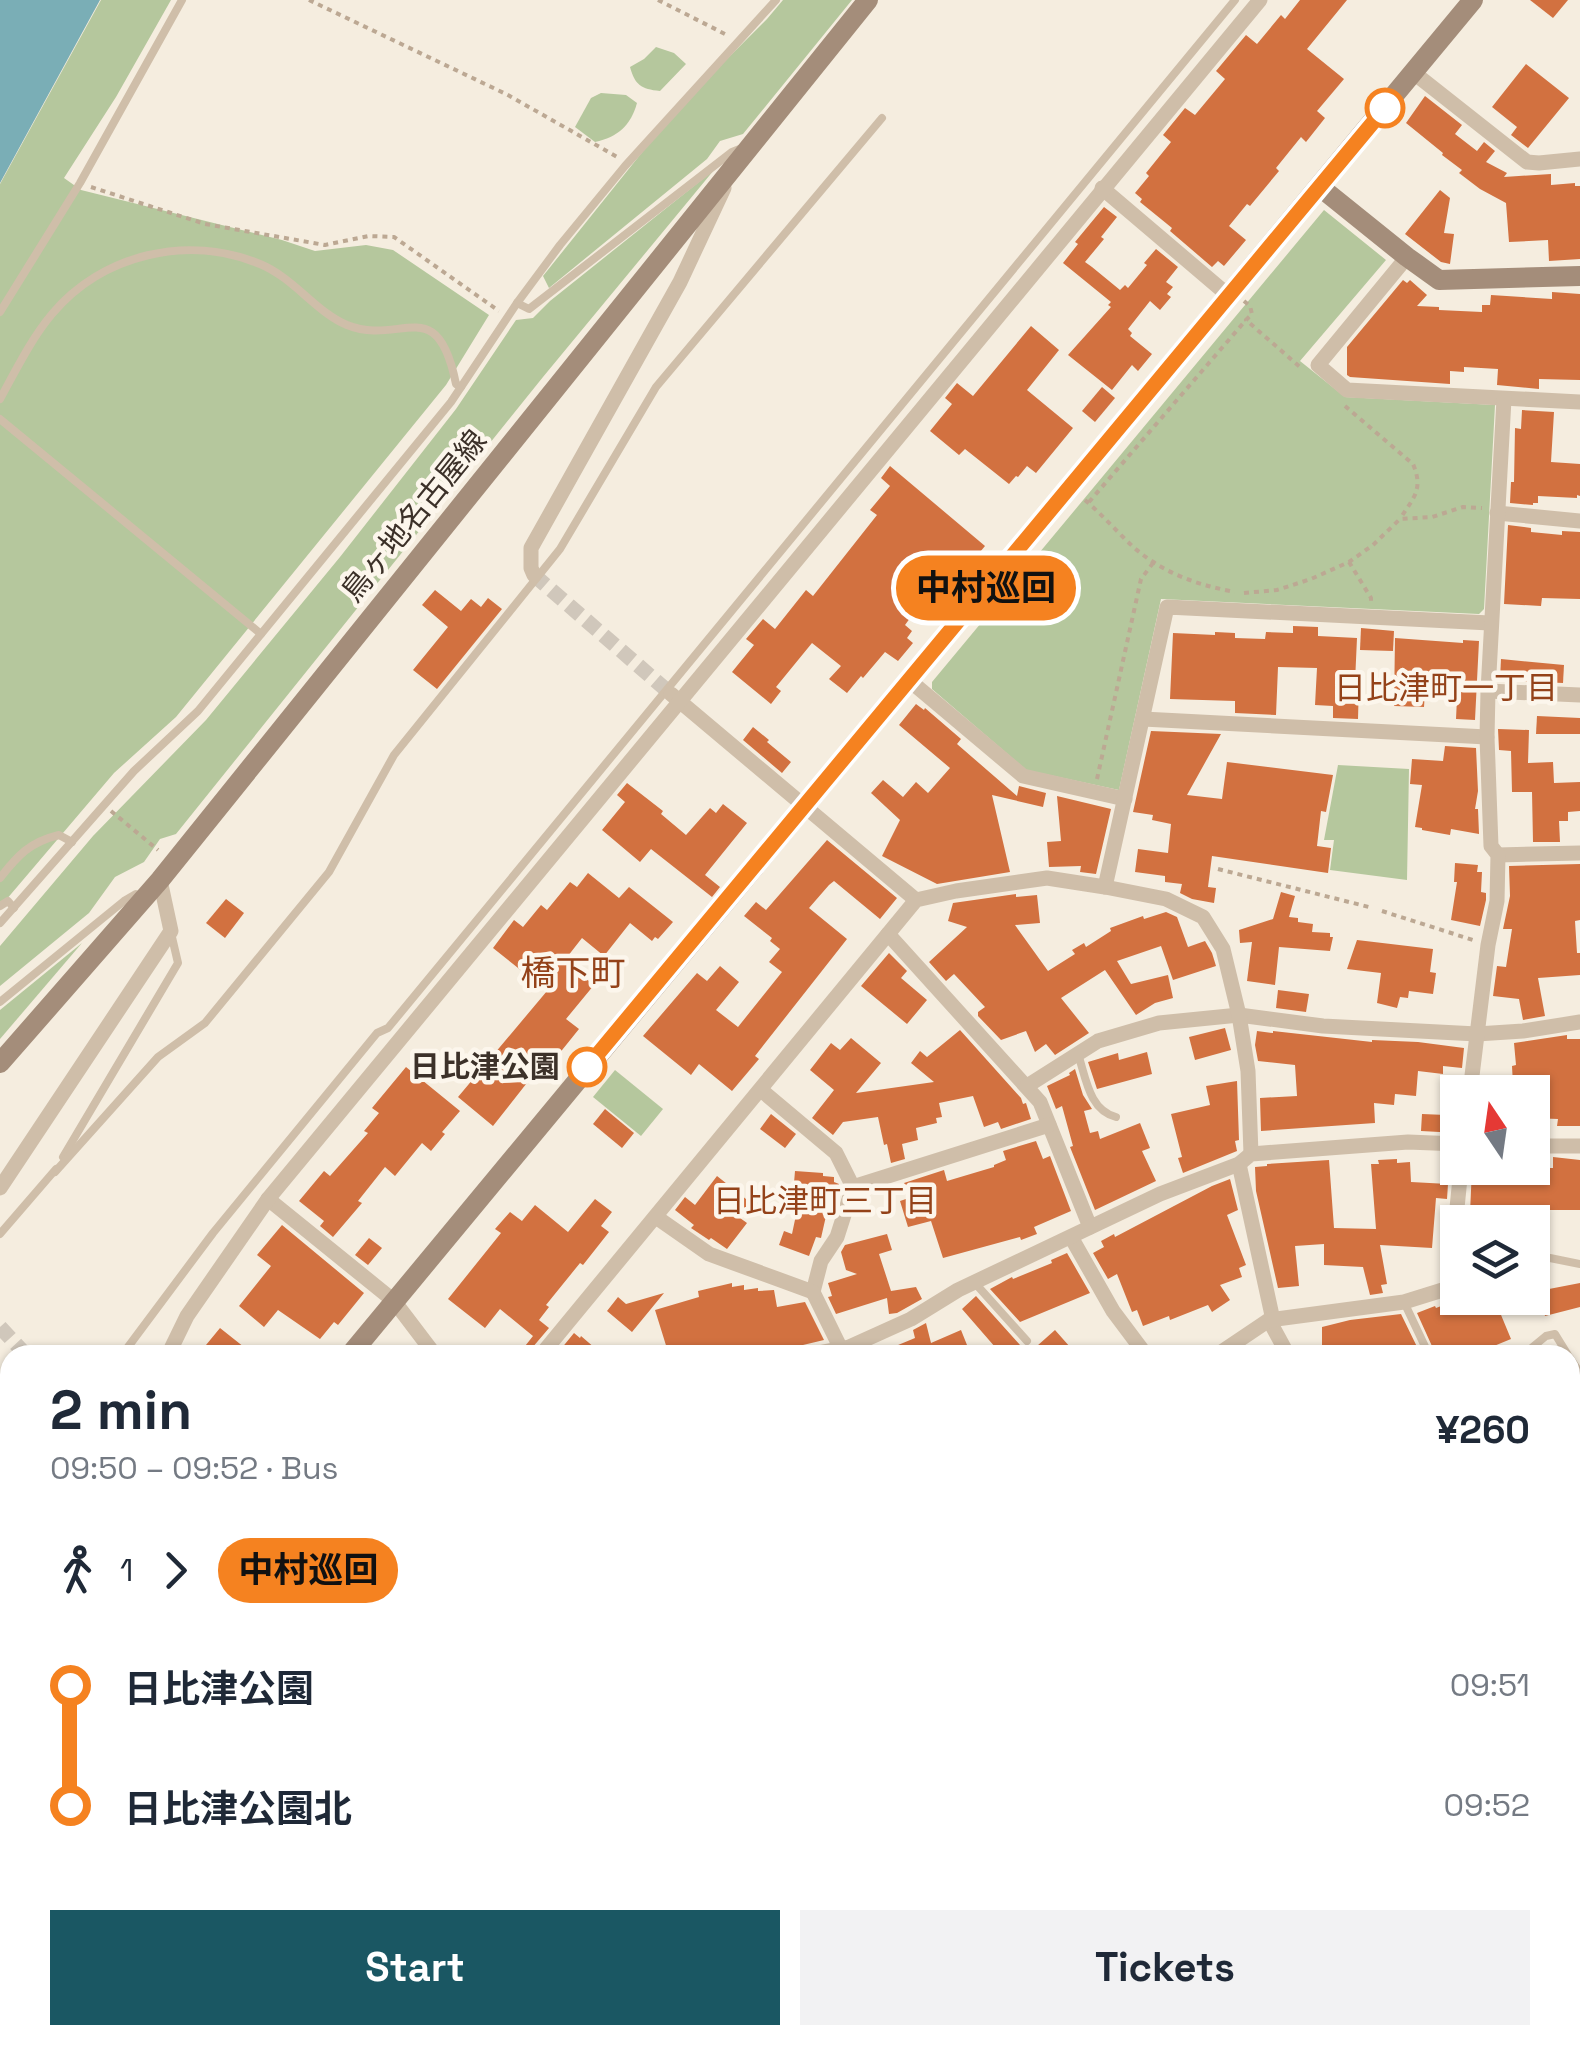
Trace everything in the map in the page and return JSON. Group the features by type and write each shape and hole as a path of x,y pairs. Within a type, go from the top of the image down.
{"street":[{"name":"鳥ヶ地名古屋線","path":"0,1064 160,880 868,0"},
{"path":"173,1345 187,1316 268,1199 676,698 1260,0"},
{"path":"358,1345 1473,0"},
{"path":"1414,72 1527,162 1580,159"},
{"path":"534,574 532,548 680,282 736,163"},
{"path":"1320,187 1439,280 1580,276"},
{"path":"1102,188 1229,296"},
{"path":"1407,258 1318,365 1347,390 1580,402"},
{"path":"1472,1075 1497,901 1498,855 1492,846 1486,737 1504,399"},
{"path":"1497,511 1580,521"},
{"path":"1106,886 1167,606 1490,623"},
{"path":"909,680 1023,776 1125,799"},
{"path":"1488,690 1580,695"},
{"path":"676,698 916,900"},
{"path":"1142,719 1486,737"},
{"path":"1498,855 1580,853"},
{"path":"549,1345 916,900 1047,878 1166,899 1203,918 1223,949 1248,1071 1245,1159 1271,1320 1283,1345"},
{"path":"0,1188 171,931 160,880"},
{"path":"888,934 1040,1102 1090,1227"},
{"path":"1027,1086 1098,1042 1159,1023 1239,1015 1323,1026 1477,1034 1580,1022"},
{"path":"761,1090 836,1153 853,1187 837,1237 821,1262 813,1292"},
{"path":"853,1187 1049,1125"},
{"path":"858,1345 974,1282 1160,1194 1245,1159 1408,1142 1440,1143"},
{"path":"1550,1146 1580,1146"},
{"path":"268,1199 394,1301 427,1345"},
{"path":"656,1218 709,1254 813,1292 845,1345"},
{"path":"1072,1237 1113,1311 1138,1345"},
{"path":"1232,1345 1271,1320 1404,1302 1440,1291"}],"lane":[{"path":"0,312 80,183 182,0"},
{"path":"0,923 134,771 198,711 460,387 560,244 776,0"},
{"path":"129,1345 213,1233 377,1034 401,1013 1235,0"},
{"path":"0,1234 158,1057 205,1022 329,872 394,755 560,549 656,386 882,118"},
{"path":"517,302 530,308 732,152 750,145"},
{"path":"0,399 38,332 77,289 126,261 183,249 220,251 260,264 294,283 342,323 356,328 410,326 432,333 446,347 460,387"},
{"path":"0,420 261,634"},
{"path":"0,878 37,841 59,835 72,842"},
{"path":"0,1002 124,901 136,894 144,898"},
{"path":"0,906 8,901 14,908"},
{"path":"55,1172 178,963 171,931"},
{"path":"1078,1054 1096,1106 1116,1116"},
{"path":"1550,1258 1580,1264"},
{"path":"974,1282 1027,1342"},
{"path":"1404,1302 1424,1345"},
{"path":"1535,1345 1554,1334 1562,1345"}],"path":[{"path":"309,0 506,94 628,163"},
{"path":"658,0 740,42"},
{"path":"80,183 205,224 326,246 370,236 394,237 507,317"},
{"path":"1089,503 1246,320"},
{"path":"1082,497 1163,570 1200,586 1241,593 1277,590 1349,562 1400,519 1464,507 1497,511"},
{"path":"1349,562 1371,598 1370,617"},
{"path":"1094,792 1140,579 1153,563"},
{"path":"104,805 174,862"},
{"path":"1218,869 1368,907"},
{"path":"1382,911 1488,944"}],"green space":[{"path":"101,0 171,0 64,178 81,190 315,251 366,245 393,250 489,315 446,385 176,717 114,773 0,907 0,184"},
{"path":"783,0 852,0 743,134 720,141 707,159 549,288 543,276 676,110"},
{"path":"656,47 674,53 686,64 660,91 640,85 630,67"},
{"path":"601,93 626,95 637,103 622,129 595,142 575,127 591,98"},
{"path":"714,170 176,834 160,839 144,862 115,877 89,913 0,986 0,946 93,836 206,720 456,409 516,320 533,318"},
{"path":"1324,210 1386,260 1300,361 1345,397 1495,405 1484,609 1479,614 1161,599 1119,790 1026,770 932,689 932,682"},
{"path":"1338,765 1409,769 1407,880 1330,870 1334,840 1324,840"},
{"path":"82,943 0,1039 0,1010"},
{"path":"615,1070 663,1109 641,1136 593,1097"}],"water":[{"path":"0,0 100,0 0,183"}],"building":[{"path":"1300,0 1347,0 1307,49 1344,79 1317,111 1325,118 1306,142 1301,137 1276,168 1279,171 1229,226 1246,240 1224,266 1218,261 1212,267 1170,231 1172,228 1140,202 1142,199 1135,193 1171,142 1163,135 1185,108 1195,115 1225,79 1216,71 1246,35 1257,44 1281,15 1285,19"},
{"path":"1530,0 1568,0 1553,18"},
{"path":"1526,64 1569,98 1528,148 1511,135 1517,127 1492,107"},
{"path":"1425,96 1462,125 1455,134 1477,151 1484,142 1495,151 1486,162 1507,173 1504,177 1551,174 1551,185 1580,186 1580,259 1549,261 1548,240 1509,242 1506,203 1459,173 1462,170 1406,123"},
{"path":"1440,190 1450,198 1444,233 1454,234 1450,264 1441,262 1405,234"},
{"path":"1104,207 1117,217 1085,262 1120,290 1125,285 1128,288 1156,249 1178,267 1166,282 1173,287 1167,294 1171,297 1160,310 1150,301 1128,329 1130,336 1152,354 1138,371 1132,365 1112,390 1068,355 1111,307 1111,302 1063,263"},
{"path":"1403,280 1410,280 1427,295 1417,306 1439,310 1482,312 1482,305 1490,305 1491,295 1552,299 1552,292 1580,294 1580,380 1539,379 1539,389 1497,385 1498,369 1464,367 1464,372 1450,371 1450,384 1350,377 1347,347"},
{"path":"1031,326 1059,350 1027,390 1073,428 1036,473 1027,466 1009,484 965,449 959,455 930,431 952,404 945,398 957,383 973,396"},
{"path":"1102,387 1115,398 1095,422 1082,411"},
{"path":"1522,410 1554,412 1551,462 1580,464 1577,498 1538,496 1538,503 1533,505 1510,503 1515,428 1521,429"},
{"path":"890,466 985,546 948,586 934,575 907,609 913,614 905,625 912,631 907,638 913,643 898,661 885,652 847,693 829,679 841,666 812,643 776,687 781,691 771,704 732,672 754,645 746,639 763,619 775,629 806,590 813,596 877,515 870,510 890,486 881,478"},
{"path":"1508,525 1531,528 1531,532 1580,532 1580,599 1542,598 1541,606 1504,604"},
{"path":"435,590 461,611 471,599 481,607 488,598 502,609 437,689 413,670 448,627 422,605"},
{"path":"1293,626 1318,627 1318,636 1357,638 1358,719 1333,718 1333,706 1315,705 1317,668 1278,667 1276,715 1235,713 1235,701 1170,699 1173,633 1235,633 1235,638 1265,639 1266,632 1293,633"},
{"path":"1361,628 1394,631 1393,651 1360,650"},
{"path":"1395,638 1479,641 1475,720 1456,719 1458,677 1426,676 1424,707 1394,706"},
{"path":"1501,659 1564,665 1563,683 1500,680"},
{"path":"916,704 961,739 957,744 1017,796 1019,786 1046,793 1043,807 992,795 1010,872 937,884 882,856 900,820 871,793 883,780 903,797 916,782 928,793 950,768 899,725"},
{"path":"1537,716 1580,718 1580,734 1536,734"},
{"path":"753,727 791,762 782,773 743,740"},
{"path":"1498,729 1529,730 1528,763 1553,762 1554,783 1580,782 1580,811 1568,812 1568,821 1559,821 1560,842 1533,842 1532,792 1512,792 1511,751 1499,750"},
{"path":"1151,731 1221,734 1187,795 1222,799 1227,762 1333,775 1326,812 1321,811 1317,846 1331,848 1328,873 1212,856 1208,887 1216,888 1214,903 1180,893 1182,884 1165,882 1165,876 1135,872 1138,849 1168,853 1171,824 1152,820 1153,815 1133,812"},
{"path":"1445,746 1476,748 1475,809 1479,834 1451,829 1450,835 1415,827 1422,785 1410,784 1412,759 1443,761"},
{"path":"627,783 686,835 710,808 716,813 723,804 747,823 705,875 720,887 712,897 651,849 640,862 602,830 625,802 617,795"},
{"path":"1057,796 1111,809 1096,874 1080,872 1081,866 1049,867 1047,842 1061,841"},
{"path":"827,840 897,898 880,919 834,881 829,885 809,908 847,939 732,1091 699,1064 691,1075 643,1036 697,973 707,981 720,966 739,982 716,1010 738,1027 782,972 769,962 780,949 744,916 756,902 766,910"},
{"path":"1455,863 1478,865 1477,872 1482,872 1481,892 1486,893 1486,900 1480,926 1451,920 1457,882"},
{"path":"1580,864 1580,920 1575,921 1580,975 1538,978 1545,1016 1523,1020 1519,999 1493,996 1497,966 1506,967 1512,929 1503,929 1510,896 1509,866"},
{"path":"588,873 619,898 629,887 673,922 652,941 630,923 604,956 582,938 564,961 594,985 566,1019 579,1029 546,1070 541,1065 493,1126 458,1097 547,991 493,948 514,920 523,927 541,905 547,910 570,882 577,887"},
{"path":"1281,892 1295,896 1289,917 1313,924 1312,932 1330,933 1330,951 1279,947 1275,985 1247,981 1252,942 1240,943 1239,930 1273,919"},
{"path":"1037,895 1040,923 1015,925 1048,971 1075,954 1072,950 1084,943 1086,947 1110,928 1166,912 1177,917 1188,947 1205,941 1216,966 1173,980 1161,946 1117,961 1131,984 1168,975 1173,998 1136,1015 1105,970 1061,998 1089,1033 1055,1055 1046,1044 1035,1052 1026,1031 1001,1040 978,1016 985,1007 954,974 946,981 929,962 967,927 948,921 953,903"},
{"path":"226,899 244,913 225,938 206,923"},
{"path":"1357,940 1433,949 1433,994 1409,991 1408,998 1400,997 1397,1008 1377,1003 1381,973 1347,969"},
{"path":"889,953 907,971 901,978 927,1000 907,1024 861,986"},
{"path":"1278,990 1309,994 1306,1012 1276,1008"},
{"path":"1225,1028 1231,1050 1195,1060 1189,1037"},
{"path":"960,1030 1026,1103 1031,1119 1001,1129 998,1122 984,1127 973,1096 939,1103 942,1117 936,1118 937,1123 916,1128 918,1140 902,1144 905,1159 891,1163 878,1117 843,1122 833,1135 812,1118 834,1090 810,1070 831,1043 840,1050 851,1038 881,1063 856,1093 934,1082 911,1063 920,1051 927,1057"},
{"path":"1257,1031 1464,1048 1462,1068 1443,1066 1443,1074 1418,1071 1416,1096 1395,1094 1394,1105 1374,1103 1375,1123 1261,1131 1260,1098 1297,1096 1295,1065 1258,1061"},
{"path":"1567,1035 1567,1039 1580,1039 1580,1126 1557,1126 1558,1119 1550,1119 1550,1075 1512,1075 1512,1066 1516,1065 1514,1043"},
{"path":"1147,1052 1152,1074 1097,1089 1088,1062 1118,1053 1119,1060"},
{"path":"406,1067 460,1111 431,1151 422,1143 395,1176 385,1167 358,1201 362,1203 333,1237 320,1226 324,1221 299,1201 324,1171 330,1176 368,1133 364,1131 379,1113 372,1108"},
{"path":"1075,1069 1092,1109 1084,1111 1090,1133 1098,1131 1100,1139 1140,1123 1150,1148 1142,1151 1156,1181 1095,1210 1070,1147 1073,1146 1062,1106 1056,1109 1047,1086"},
{"path":"1237,1081 1237,1151 1183,1173 1171,1114 1210,1105 1206,1086"},
{"path":"605,1109 634,1133 622,1148 593,1124"},
{"path":"771,1114 796,1134 785,1148 760,1129"},
{"path":"1422,1114 1440,1115 1440,1132 1421,1131"},
{"path":"1036,1141 1043,1159 1050,1156 1071,1211 1034,1227 1037,1234 943,1258 931,1221 908,1227 900,1201 909,1198 904,1183 944,1170 947,1181 994,1167 1006,1160 1003,1151"},
{"path":"1553,1157 1580,1160 1580,1210 1550,1210 1550,1205 1470,1205 1471,1185 1550,1185"},
{"path":"1329,1160 1334,1228 1376,1229 1371,1164 1379,1164 1378,1160 1410,1162 1411,1182 1448,1185 1447,1199 1436,1198 1432,1248 1380,1245 1387,1284 1381,1285 1383,1293 1370,1295 1363,1267 1324,1265 1324,1244 1295,1246 1299,1286 1278,1288 1256,1191 1255,1167"},
{"path":"795,1171 823,1173 839,1184 832,1217 826,1216 821,1238 816,1237 809,1256 779,1245 784,1231 792,1234 800,1196 793,1195"},
{"path":"717,1176 751,1203 740,1218 747,1223 727,1249 691,1228 694,1225 675,1210 685,1197 695,1205"},
{"path":"1230,1179 1238,1210 1227,1215 1246,1265 1239,1268 1242,1277 1220,1285 1230,1300 1212,1312 1208,1305 1143,1326 1137,1310 1132,1312 1117,1274 1108,1279 1093,1253 1104,1247 1101,1241"},
{"path":"595,1199 612,1212 601,1226 609,1232 546,1305 549,1307 539,1320 549,1328 535,1345 526,1345 533,1336 500,1309 485,1328 448,1299 501,1233 495,1229 510,1212 522,1221 535,1205 568,1232"},
{"path":"282,1225 364,1293 338,1325 334,1322 320,1339 278,1310 264,1327 239,1306 271,1266 257,1255"},
{"path":"887,1234 892,1250 879,1254 891,1291 916,1287 922,1299 897,1313 889,1314 887,1298 836,1314 828,1297 832,1296 828,1283 857,1274 846,1270 841,1252 845,1245"},
{"path":"369,1238 382,1248 368,1265 355,1255"},
{"path":"1067,1253 1090,1293 1020,1322 990,1289 1052,1263 1051,1260"},
{"path":"732,1283 732,1287 744,1285 744,1290 774,1290 777,1307 805,1302 824,1340 803,1345 666,1345 655,1310 699,1297 698,1291"},
{"path":"1580,1283 1580,1307 1550,1315 1550,1289"},
{"path":"664,1293 632,1332 607,1311 618,1297 626,1304"},
{"path":"976,1296 1020,1345 993,1345 962,1309"},
{"path":"1440,1306 1440,1315 1501,1315 1511,1339 1496,1345 1431,1345 1417,1313"},
{"path":"1401,1314 1416,1345 1322,1345 1322,1327"},
{"path":"926,1323 931,1343 961,1330 967,1345 898,1345 915,1338 913,1330"},
{"path":"220,1328 241,1345 206,1345"},
{"path":"1055,1330 1068,1345 1038,1345"},
{"path":"574,1333 591,1345 564,1345"}],"tunnel":[{"path":"534,575 671,694"},
{"path":"0,1327 17,1345"}],"bus line":[{"name":"中村巡回","path":"587,1067 1385,108"}],"place":[{"name":"日比津公園","path":"587,1067"}],"district":[{"name":"日比津町一丁目","path":"1446,688"},
{"name":"橋下町","path":"573,973"},
{"name":"日比津町三丁目","path":"825,1201"}]}
